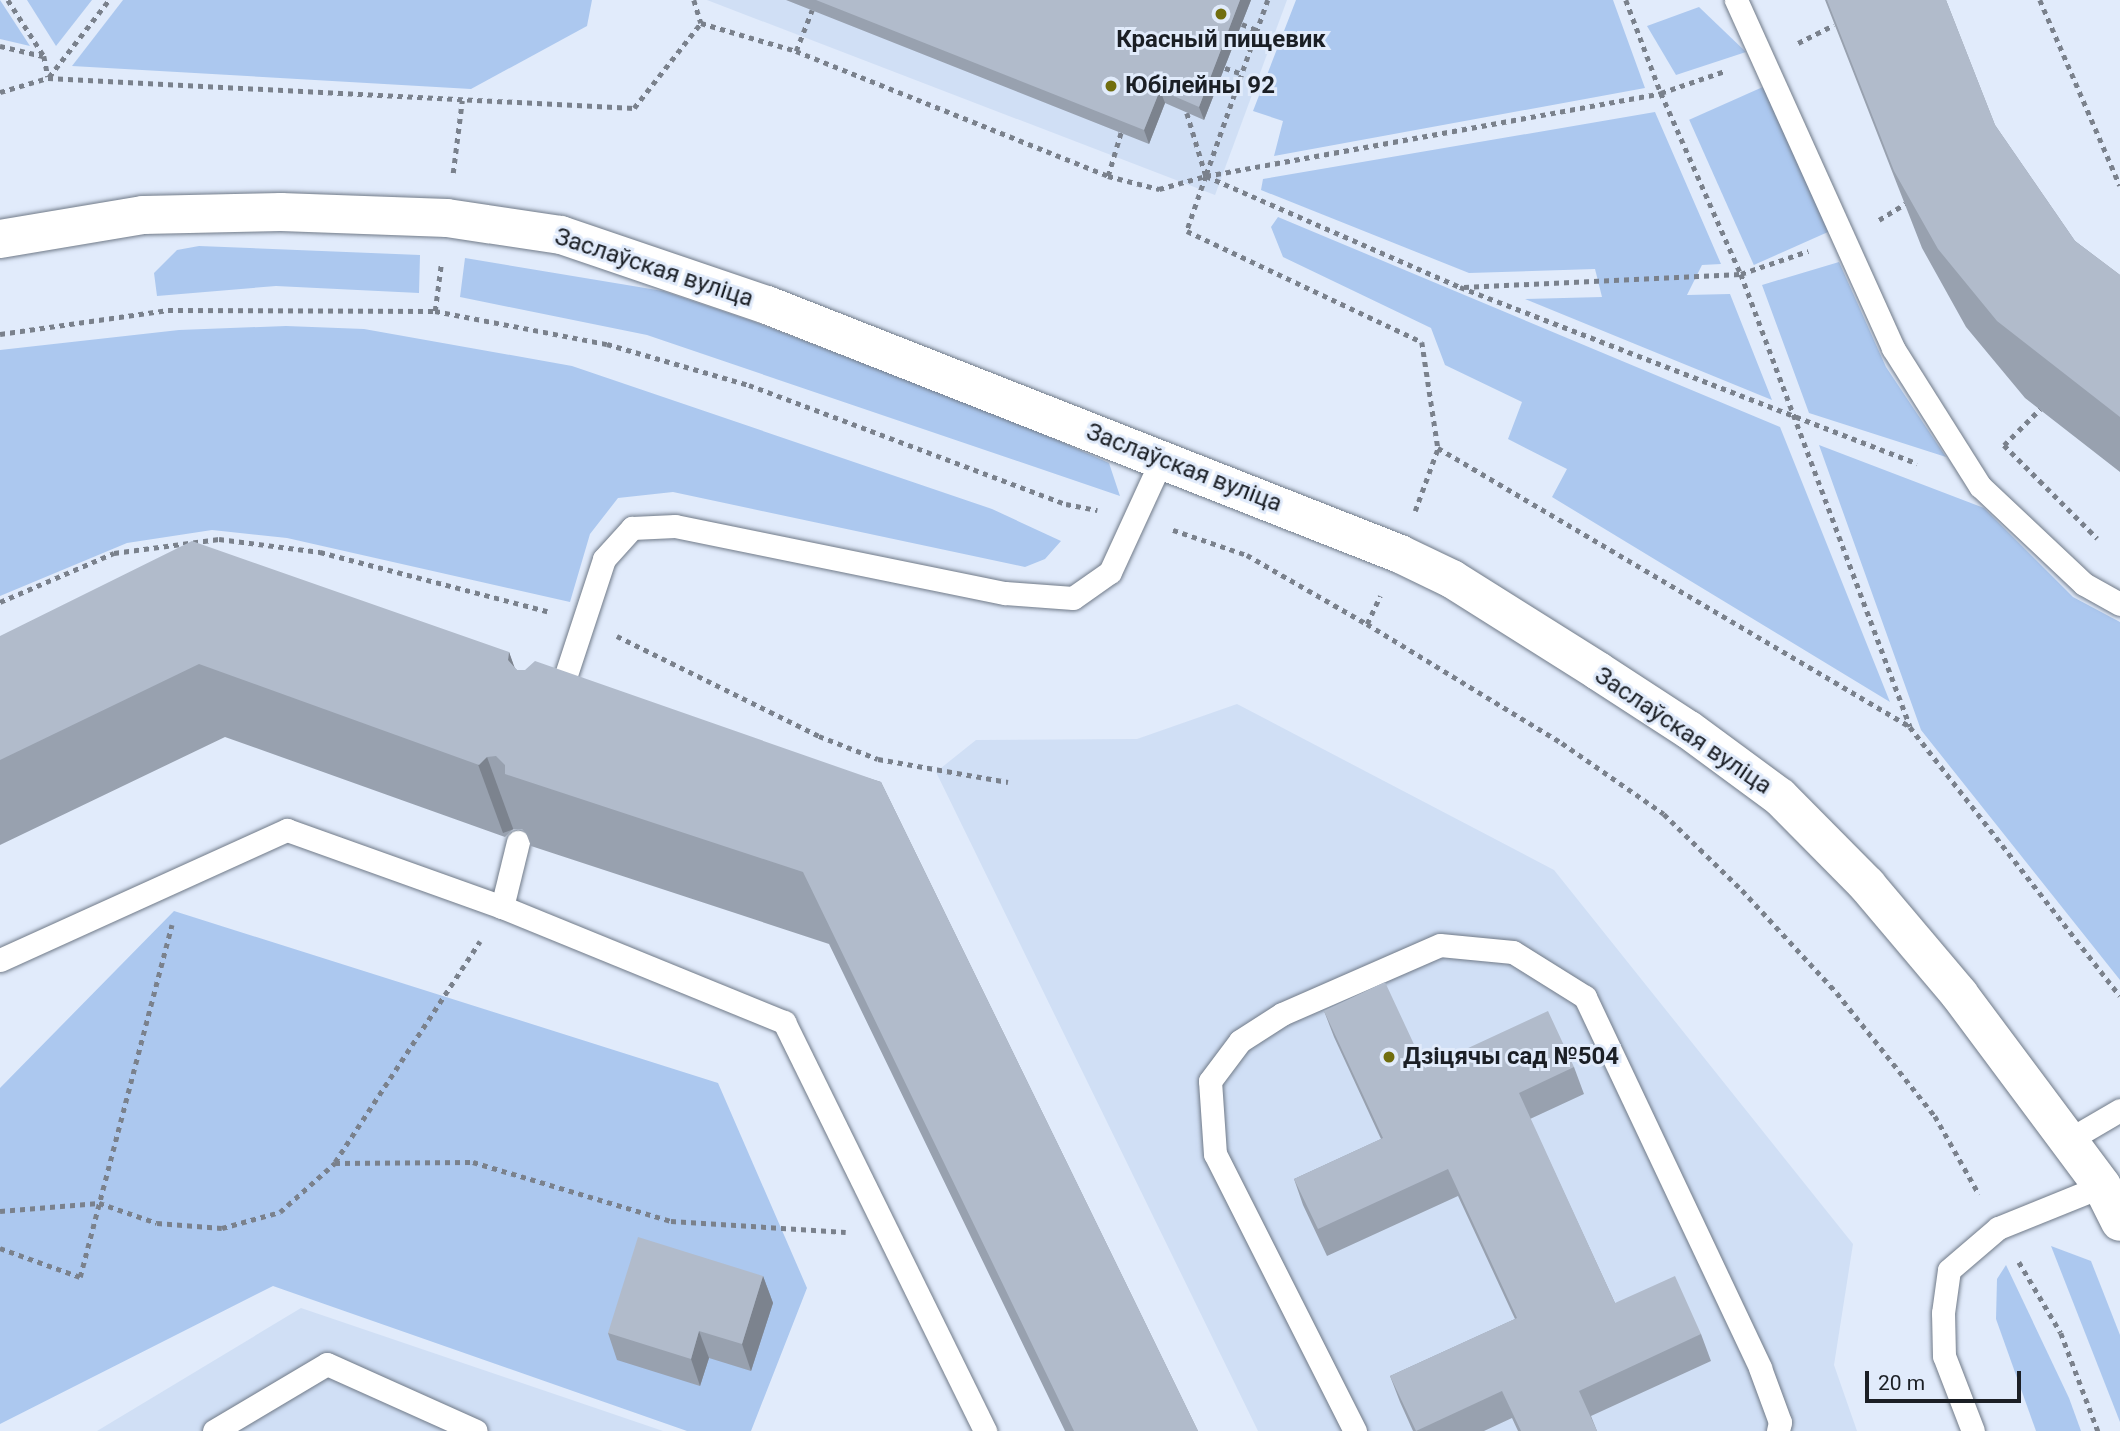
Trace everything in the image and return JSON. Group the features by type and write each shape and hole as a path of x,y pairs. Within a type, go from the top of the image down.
{"main road":[{"name":"Заслаўская вуліца","path":"0,239 143,215 281,212 447,218 561,235 767,305 1400,554 1452,579 1598,671 1689,730 1780,797 1867,885 1959,994 2102,1186 2120,1222"}],"lane":[{"path":"1736,0 1893,348 1980,486 2084,584 2120,604"},
{"path":"552,717 604,559 632,528 675,526 1049,599 1073,598 1110,572 1138,518 1162,459"},
{"path":"0,960 287,830 502,907 784,1022 985,1431"},
{"path":"502,907 518,842"},
{"path":"1355,1431 1215,1154 1210,1081 1240,1041 1282,1014 1440,945 1513,952 1585,997 1760,1368 1780,1422 1778,1431"},
{"path":"2067,1141 2120,1110"},
{"path":"1973,1431 1944,1356 1943,1313 1950,1270 1998,1228 2102,1186"},
{"path":"214,1431 327,1364 476,1431"}],"path":[{"path":"8,0 44,56 48,78"},
{"path":"48,78 109,0"},
{"path":"694,0 701,23"},
{"path":"1268,0 1187,231 1422,342 1438,448 1400,554"},
{"path":"1626,0 1661,93 1741,274 1910,727 2120,996"},
{"path":"2040,0 2120,186"},
{"path":"796,51 812,10"},
{"path":"0,92 48,78 634,108 701,23"},
{"path":"701,23 796,51 1108,176 1159,189 1206,176 1661,93 1764,58"},
{"path":"1242,24 1257,30"},
{"path":"1790,47 1834,24"},
{"path":"0,46 44,56"},
{"path":"1225,68 1242,75"},
{"path":"456,155 462,101"},
{"path":"1187,113 1206,176 1460,287 1794,419 1980,486"},
{"path":"1108,176 1121,132"},
{"path":"1871,225 1905,204"},
{"path":"1460,287 1741,274 1845,239"},
{"path":"435,311 442,258"},
{"path":"0,334 168,310 435,311 607,344 736,381 1066,504 1138,518 1247,555 1562,743 1664,814 1837,993 1935,1116 2061,1333 2098,1431"},
{"path":"2004,445 2040,409"},
{"path":"1996,433 2004,445 2101,541"},
{"path":"1438,448 1910,727"},
{"path":"0,603 114,553 219,539 320,552 584,620 819,736 878,759 1008,782"},
{"path":"0,1248 79,1277 185,877"},
{"path":"0,1211 99,1203 157,1223 222,1228 279,1212 335,1163 502,907"},
{"path":"335,1163 473,1162 671,1221 888,1235"}],"shaded area":[{"path":"0,0 30,46 0,39"},
{"path":"27,0 92,0 56,46"},
{"path":"123,0 592,0 587,26 471,89 72,66"},
{"name":"Юбілейны 92","path":"707,0 1287,0 1215,195"},
{"path":"1296,0 1613,0 1645,88 1274,156 1283,121 1253,111"},
{"path":"1699,7 1746,52 1676,75 1647,26"},
{"path":"1765,86 1830,231 1754,265 1689,120"},
{"path":"1655,112 1721,264 1702,265 1687,295 1730,294 1772,400 1525,299 1602,297 1595,269 1469,273 1261,190 1263,179"},
{"path":"1278,217 1780,427 1890,702 1552,497 1567,469 1508,439 1522,402 1445,365 1431,328 1283,257 1271,227"},
{"path":"199,246 420,255 419,293 276,286 157,296 154,273 177,250"},
{"path":"465,258 663,291 752,321 1009,419 1109,463 1120,496 647,335 460,297"},
{"path":"1839,262 1886,367 1946,457 1809,413 1762,285"},
{"path":"286,326 364,329 572,366 992,509 1061,541 1045,559 1025,567 673,492 618,498 590,534 570,602 287,538 212,530 127,543 0,596 0,350 179,330"},
{"path":"1819,445 1984,508 2073,597 2120,622 2120,980 1921,730"},
{"name":"Дзіцячы сад №504","path":"1237,704 1554,870 1853,1244 1834,1365 1857,1431 1258,1431 936,772 976,740 1137,739"},
{"path":"174,911 718,1083 807,1288 751,1431 687,1431 273,1286 0,1424 0,1088"},
{"path":"2051,1246 2091,1261 2120,1335 2120,1422"},
{"path":"2006,1265 2069,1398 2081,1431 2036,1431 1996,1319 1997,1279"},
{"path":"301,1308 663,1431 97,1431"}],"building":[{"name":"Юбілейны 92","path":"816,0 1240,0 1199,107 1160,90 1144,130"},
{"path":"1827,0 1946,0 1995,125 2075,241 2120,275 2120,417 1997,321 1938,249 1894,171"},
{"path":"192,541 509,652 508,660 517,670 525,670 535,661 881,782 1198,1431 1074,1431 803,872 505,774 505,765 496,756 487,757 479,765 199,664 0,760 0,636"},
{"path":"1385,982 1425,1068 1548,1011 1574,1067 1519,1093 1615,1303 1675,1276 1701,1334 1579,1391 1597,1431 1521,1431 1502,1391 1416,1431 1390,1376 1517,1318 1448,1169 1318,1229 1294,1179 1383,1138 1324,1011"},
{"path":"638,1237 763,1276 742,1344 699,1331 691,1359 608,1333"}],"place":[{"name":"Красный пищевик","path":"1221,14"},
{"name":"Юбілейны 92","path":"1111,86"},
{"name":"Дзіцячы сад №504","path":"1389,1057"}]}
